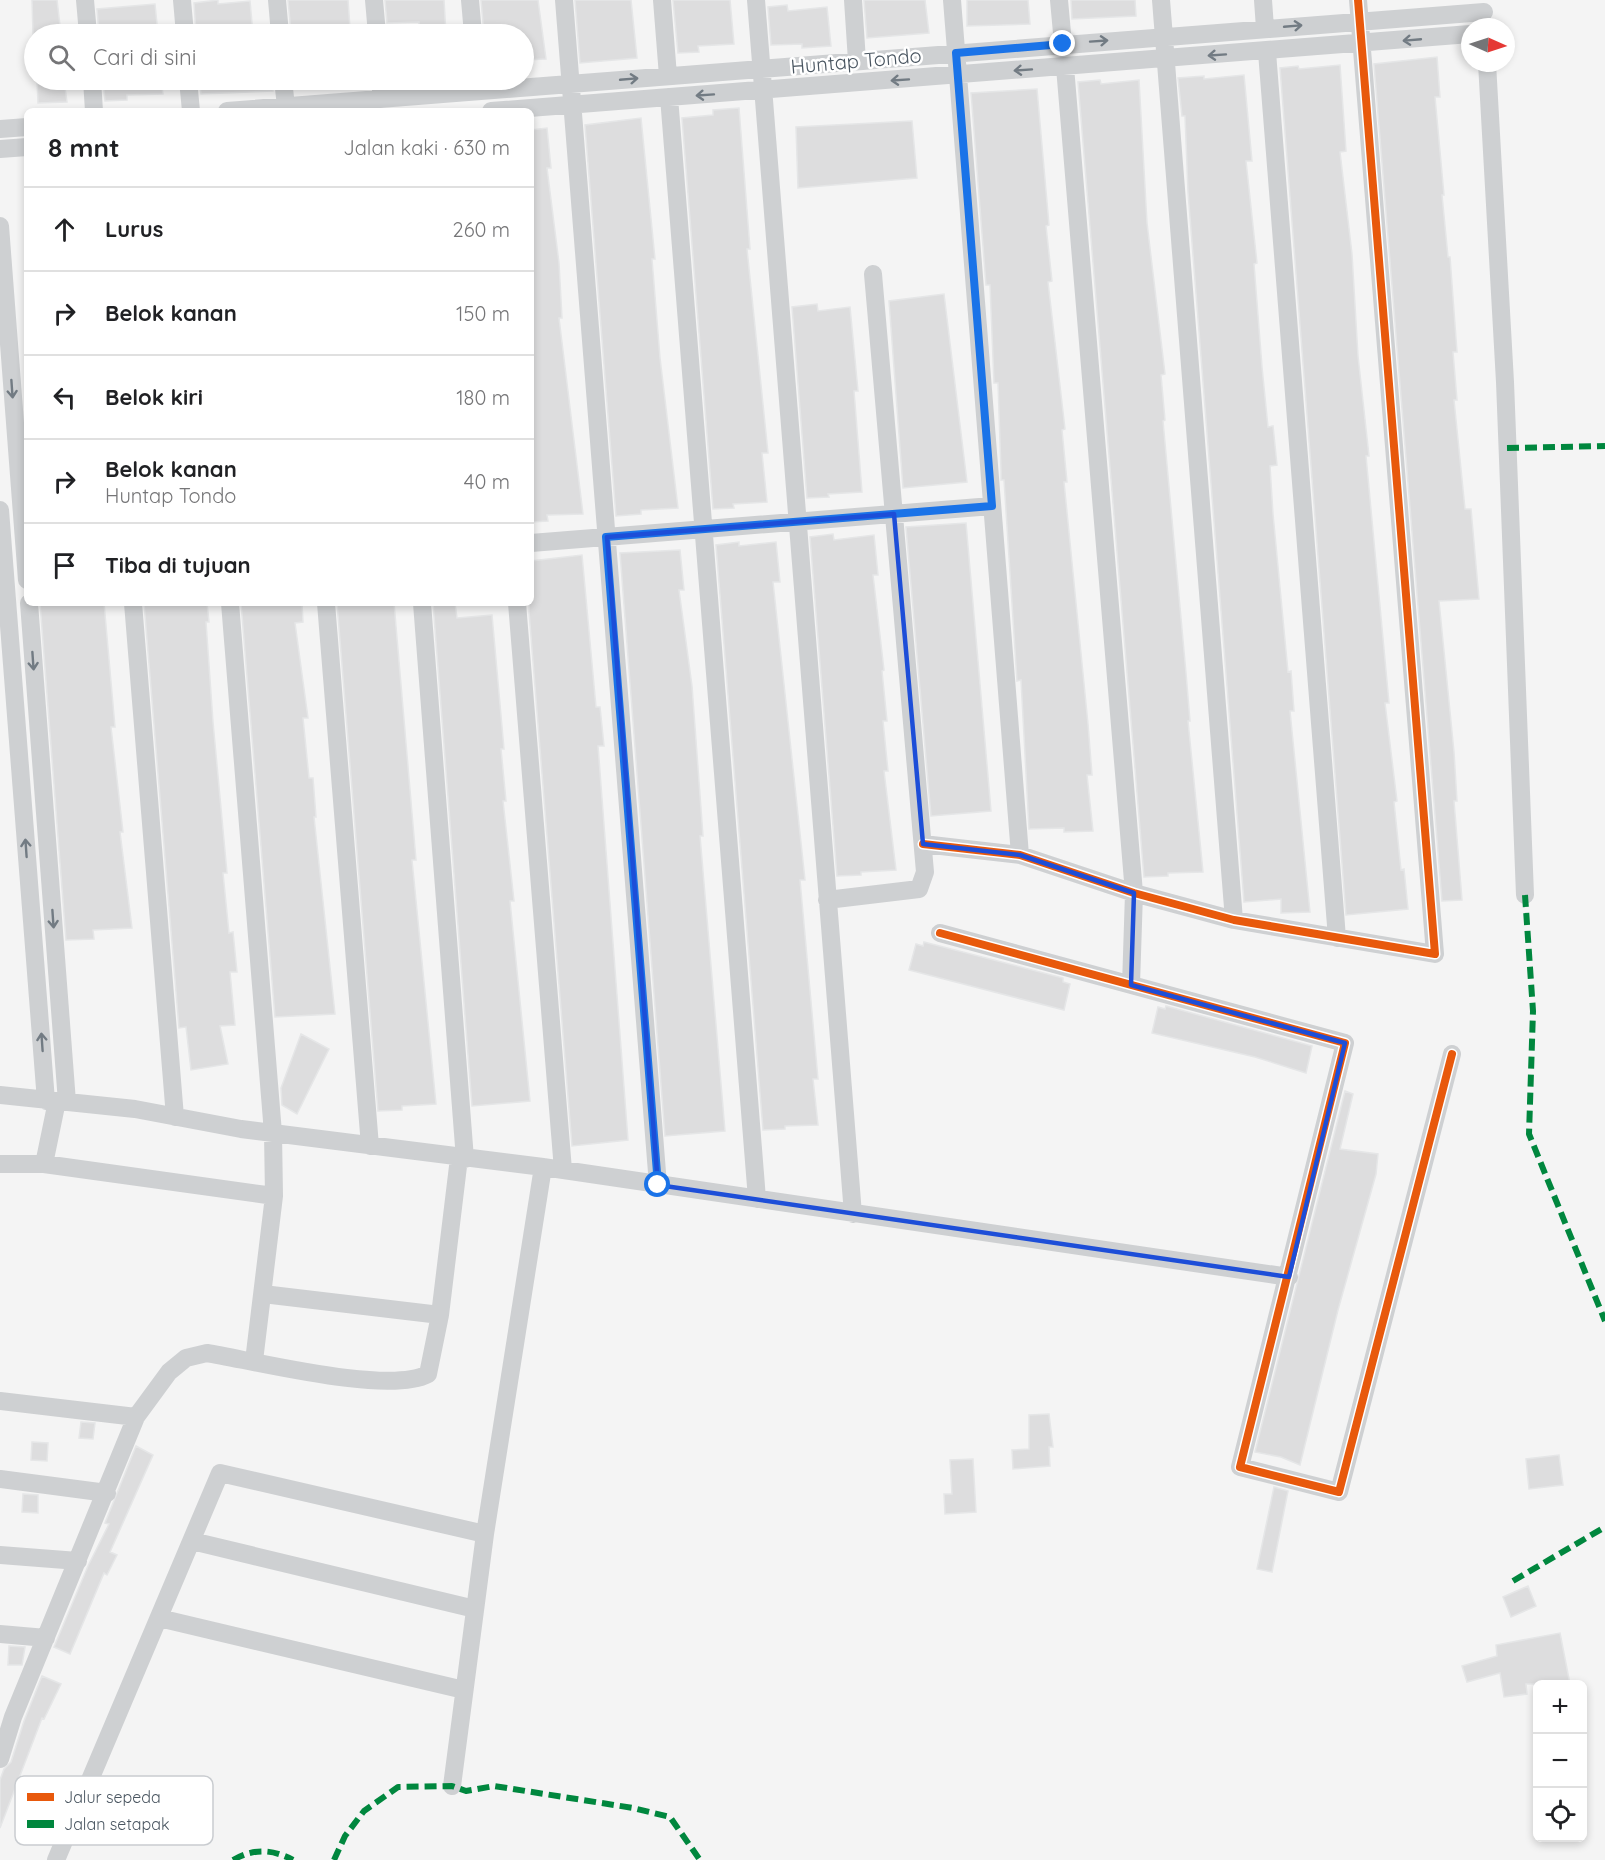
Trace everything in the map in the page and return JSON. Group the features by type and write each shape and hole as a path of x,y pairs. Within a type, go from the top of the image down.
{"street":[{"path":"85,0 87,24"},
{"path":"182,0 184,24"},
{"path":"277,0 279,24"},
{"path":"374,0 376,24"},
{"path":"470,0 472,24"},
{"path":"564,0 658,1185"},
{"path":"662,0 668,76"},
{"path":"756,0 854,1214"},
{"path":"853,0 857,61"},
{"path":"952,0 1020,855"},
{"path":"1059,0 1063,44"},
{"path":"1161,0 1234,920"},
{"path":"1263,0 1265,28"},
{"path":"923,844 1020,855 1134,892 1234,920 1435,954 1358,0"},
{"name":"Huntap Tondo","path":"534,84 570,84 1265,28 1484,13"},
{"path":"532,108 1267,52 1461,35"},
{"path":"1267,52 1337,938"},
{"path":"1065,67 1134,892 1131,985"},
{"path":"1488,72 1505,382 1525,895"},
{"path":"93,90 94,108"},
{"path":"189,90 191,108"},
{"path":"284,90 286,106"},
{"path":"381,90 382,105"},
{"name":"Huntap Tondo","path":"262,108 382,105 453,90"},
{"path":"669,98 758,1199"},
{"path":"0,129 24,127"},
{"path":"0,149 24,147"},
{"path":"0,226 24,541"},
{"path":"827,900 919,889 925,872 873,274"},
{"path":"534,543 992,506"},
{"path":"0,510 57,1101"},
{"path":"29,606 57,1101 44,1164"},
{"path":"133,606 175,1117"},
{"path":"230,606 273,1133 274,1196 254,1361"},
{"path":"326,606 370,1146"},
{"path":"0,1760 6,1717 46,1638 107,1493 136,1417 169,1372 186,1358 207,1353 375,1382 413,1379 428,1374 440,1315 462,1159 422,606"},
{"path":"517,606 563,1170"},
{"path":"940,933 1345,1043 1289,1277 1240,1467 1339,1492 1452,1054"},
{"path":"0,1095 135,1109 273,1133 462,1159 543,1167 1289,1277"},
{"path":"0,1164 44,1164 274,1196"},
{"path":"452,1786 484,1534 543,1167"},
{"path":"263,1294 440,1315"},
{"path":"0,1401 136,1417"},
{"path":"92,1776 220,1473 484,1534"},
{"path":"0,1479 107,1493"},
{"path":"192,1541 475,1610"},
{"path":"0,1555 78,1561"},
{"path":"159,1618 464,1690"},
{"path":"0,1634 46,1638"},
{"path":"56,1860 62,1845"}],"highlighted area":[{"path":"894,514 923,844 1020,855 1134,893 1131,985 1345,1043 1289,1277 658,1185 607,537"}],"building":[{"path":"32,0 57,0 60,24 33,24"},
{"path":"218,0 218,4 250,1 252,24 195,24 194,3"},
{"path":"288,0 348,0 350,24 290,24"},
{"path":"385,0 444,0 445,24 387,23"},
{"path":"481,0 538,0 546,59 534,60 534,24 483,24"},
{"path":"575,0 631,0 637,58 580,63"},
{"path":"673,0 730,0 734,44 698,46 699,52 678,53"},
{"path":"864,0 925,0 929,33 867,38"},
{"path":"967,0 1028,0 1030,24 967,26"},
{"path":"1071,0 1135,0 1136,16 1072,19"},
{"path":"155,4 157,24 98,24 97,9"},
{"path":"787,5 788,11 827,7 831,46 802,48 802,44 771,45 768,7"},
{"path":"1437,57 1440,97 1435,97 1457,352 1453,352 1457,400 1454,400 1465,509 1471,509 1479,599 1439,601 1454,752 1457,801 1454,801 1462,900 1442,901 1374,64"},
{"path":"1340,65 1346,151 1340,152 1352,254 1358,356 1369,456 1366,456 1389,703 1385,703 1397,801 1394,802 1401,870 1404,869 1408,909 1346,915 1280,68 1298,66 1299,69"},
{"path":"1244,75 1252,161 1246,161 1257,263 1254,264 1262,367 1268,427 1273,426 1277,465 1270,466 1273,514 1288,672 1291,671 1294,711 1290,711 1310,912 1281,913 1281,899 1244,902 1188,192 1185,116 1182,116 1178,78 1204,76 1204,79"},
{"path":"1100,80 1101,84 1139,80 1147,223 1165,374 1161,375 1165,420 1163,421 1203,872 1168,873 1168,876 1144,877 1078,82"},
{"path":"1037,89 1049,225 1046,226 1052,281 1048,282 1065,429 1062,430 1067,482 1064,482 1088,724 1092,775 1087,775 1093,831 1064,832 1064,828 1029,829 1021,680 1017,681 1004,480 1001,480 998,383 994,383 990,285 986,285 971,93"},
{"path":"37,90 65,90 67,102 38,103"},
{"path":"104,90 162,90 163,94 127,95 127,100 105,101"},
{"path":"200,90 273,91 201,94"},
{"path":"739,108 750,249 747,249 768,453 762,453 767,502 733,504 734,508 713,509 682,118 713,115 713,110"},
{"path":"641,118 655,259 652,259 660,358 678,508 641,510 641,514 616,516 585,125"},
{"path":"912,121 917,178 798,188 796,127"},
{"path":"547,128 551,168 547,168 559,263 562,318 559,318 583,514 547,515 548,521 534,522 534,130"},
{"path":"944,294 967,482 903,488 889,301"},
{"path":"817,304 818,311 850,307 858,391 854,391 862,492 807,498 792,307"},
{"path":"966,523 991,811 931,816 906,527"},
{"path":"833,534 834,540 874,535 878,575 873,575 884,670 882,671 887,721 883,721 888,771 884,771 896,870 861,872 861,875 837,876 810,537"},
{"path":"739,542 739,546 776,542 780,582 773,582 805,880 800,880 818,1079 813,1079 818,1125 785,1126 785,1129 763,1130 716,545"},
{"path":"680,550 684,590 679,590 692,686 703,836 700,836 725,1131 665,1136 620,553"},
{"path":"582,555 596,707 600,707 604,746 598,746 628,1140 572,1146 529,612 529,606 534,606 534,561"},
{"path":"40,606 104,606 115,727 111,727 123,832 120,832 132,928 93,930 94,939 66,940"},
{"path":"144,606 207,606 209,622 206,622 213,722 227,873 223,873 229,933 233,932 237,972 230,972 235,1025 220,1026 228,1064 191,1070 186,1027 179,1028"},
{"path":"241,606 302,606 303,622 295,623 308,718 303,718 309,778 313,778 316,817 314,817 335,1014 275,1017"},
{"path":"337,606 394,606 416,860 412,860 436,1104 402,1106 402,1110 378,1111"},
{"path":"433,606 455,606 457,618 492,615 504,749 501,749 506,801 503,801 514,901 510,901 530,1101 472,1106"},
{"path":"924,942 1063,978 1063,982 1070,984 1064,1010 909,970 916,944 923,946"},
{"path":"1166,1006 1312,1046 1306,1073 1255,1057 1152,1033 1158,1007 1165,1009"},
{"path":"301,1034 329,1049 297,1114 282,1105 281,1088"},
{"path":"1345,1091 1353,1094 1340,1149 1378,1154 1376,1174 1338,1310 1300,1465 1281,1457 1255,1452"},
{"path":"1049,1414 1053,1447 1049,1447 1050,1466 1013,1469 1012,1450 1029,1449 1029,1415"},
{"path":"81,1422 95,1423 93,1439 79,1438"},
{"path":"32,1442 48,1443 47,1461 31,1460"},
{"path":"136,1446 153,1455 110,1552 117,1555 107,1575 104,1573 70,1654 54,1647 88,1566 109,1524 105,1523"},
{"path":"1559,1455 1563,1485 1529,1489 1526,1459"},
{"path":"973,1459 976,1512 945,1514 944,1494 952,1494 950,1460"},
{"path":"1274,1487 1288,1491 1272,1572 1257,1569"},
{"path":"23,1494 38,1495 38,1513 22,1512"},
{"path":"1528,1586 1536,1606 1511,1617 1503,1597"},
{"path":"1560,1633 1569,1680 1533,1680 1533,1684 1526,1684 1527,1694 1504,1697 1500,1673 1467,1682 1462,1666 1497,1656 1496,1645"},
{"path":"9,1646 25,1647 22,1665 8,1665"},
{"path":"42,1676 61,1684 44,1719 42,1718 20,1776 15,1776 15,1789 0,1828 0,1780 4,1769 11,1762"}],"marked path":[{"path":"1507,448 1605,446"},
{"path":"1525,895 1533,1011 1529,1134 1605,1321"},
{"path":"1513,1581 1605,1527"},
{"path":"334,1860 345,1836 364,1811 398,1787 452,1786 466,1791 494,1786 633,1808 670,1817 700,1860"},
{"path":"233,1860 248,1853 263,1851 293,1860"}],"cycle path":[{"path":"923,844 1020,855 1134,893 1234,920 1435,954 1358,0"},
{"path":"940,933 1345,1043 1240,1467 1339,1492 1452,1054"}],"route":[{"path":"658,1185 606,537 992,506 956,53 1063,44"}]}
